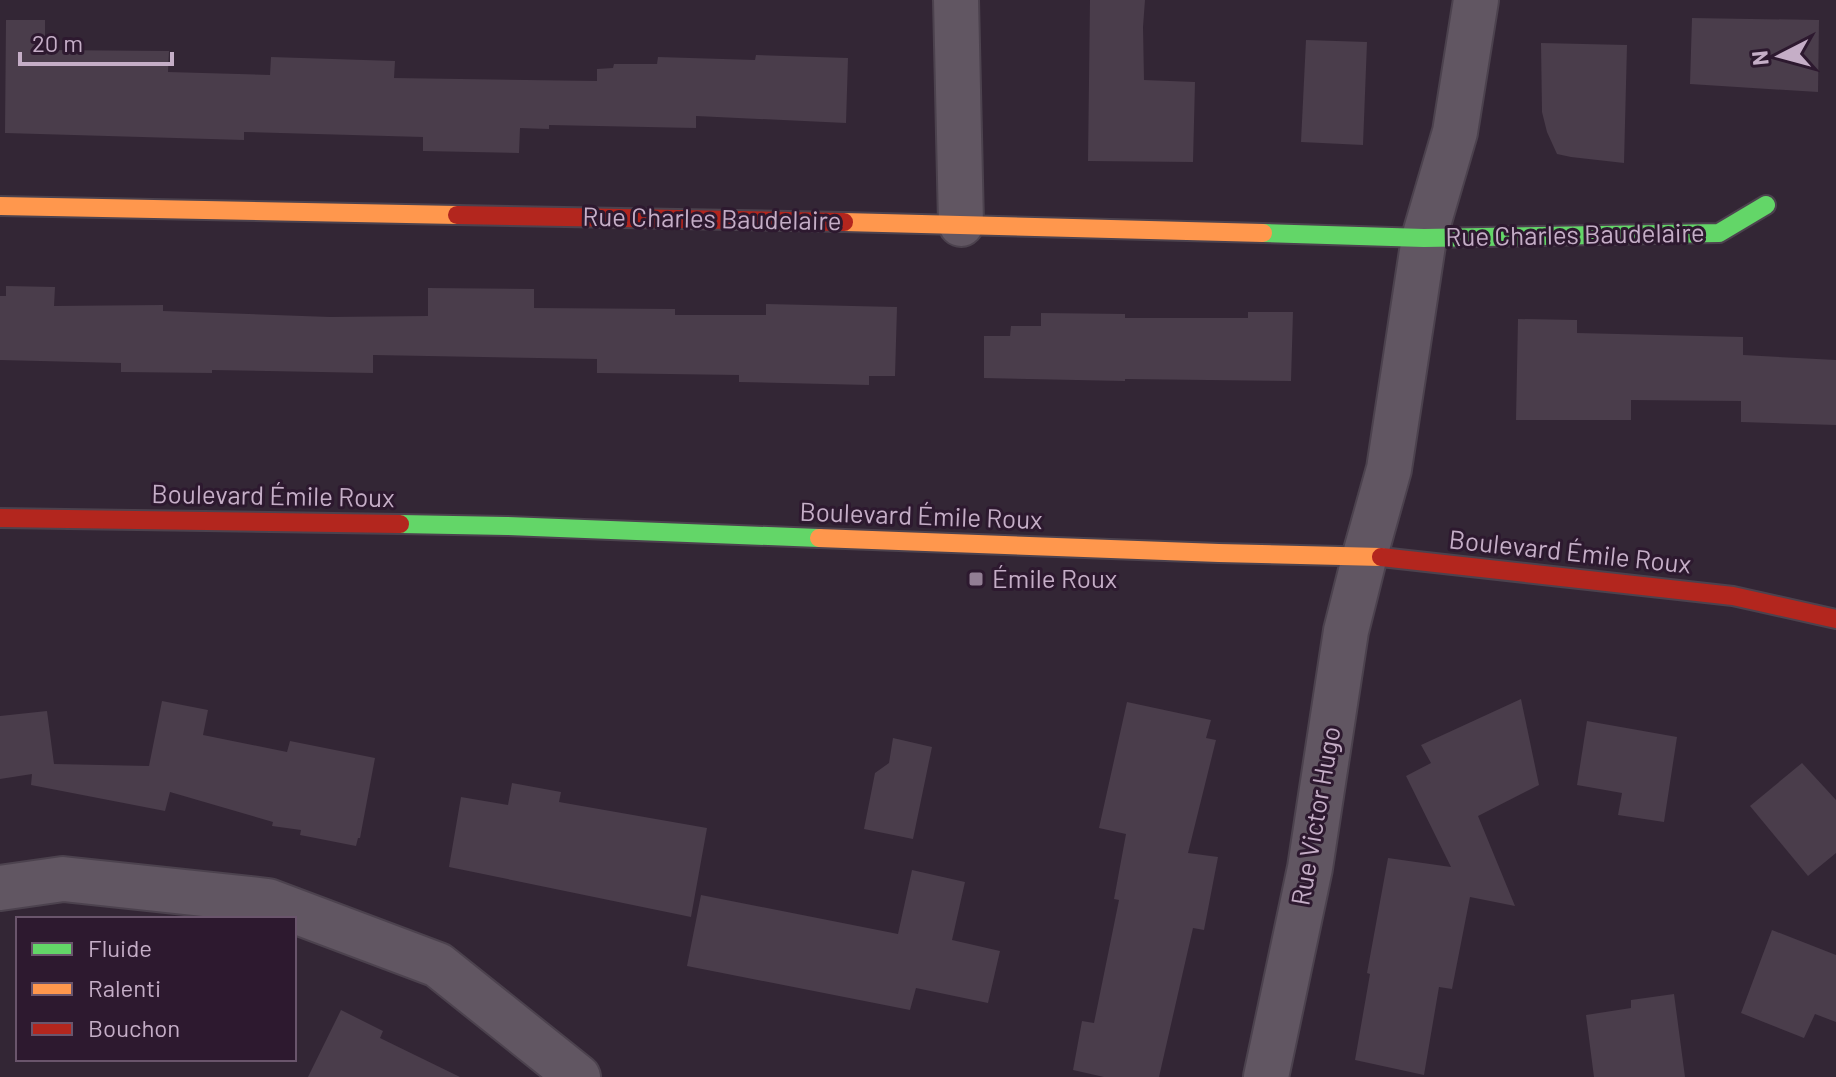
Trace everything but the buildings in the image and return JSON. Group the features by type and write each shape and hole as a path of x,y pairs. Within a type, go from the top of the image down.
{"main road":[{"name":"Rue Charles Baudelaire","path":"0,206 961,224 1424,238 1719,233 1766,205"},
{"name":"Boulevard Émile Roux","path":"0,518 507,526 1219,553 1365,555 1733,596 1836,619"}],"street":[{"path":"956,0 961,224"},
{"path":"1424,238 1455,132 1476,0"},
{"name":"Rue Charles Baudelaire","path":"1365,555 1389,469 1424,238"},
{"name":"Rue Victor Hugo","path":"1266,1077 1310,868 1346,631 1365,555"},
{"path":"0,888 63,879 268,901 438,965 578,1077"}],"traffic: fast":[{"path":"1263,233 1424,238 1719,233 1766,205"},
{"path":"400,524 819,538"}],"traffic: slow":[{"path":"0,206 457,215"},
{"path":"844,222 1263,233"},
{"path":"819,538 1381,557"}],"traffic: jam":[{"path":"457,215 844,222"},
{"path":"0,518 400,524"},
{"path":"1381,557 1733,596 1836,619"}],"place":[{"name":"Émile Roux","path":"976,579"}]}
